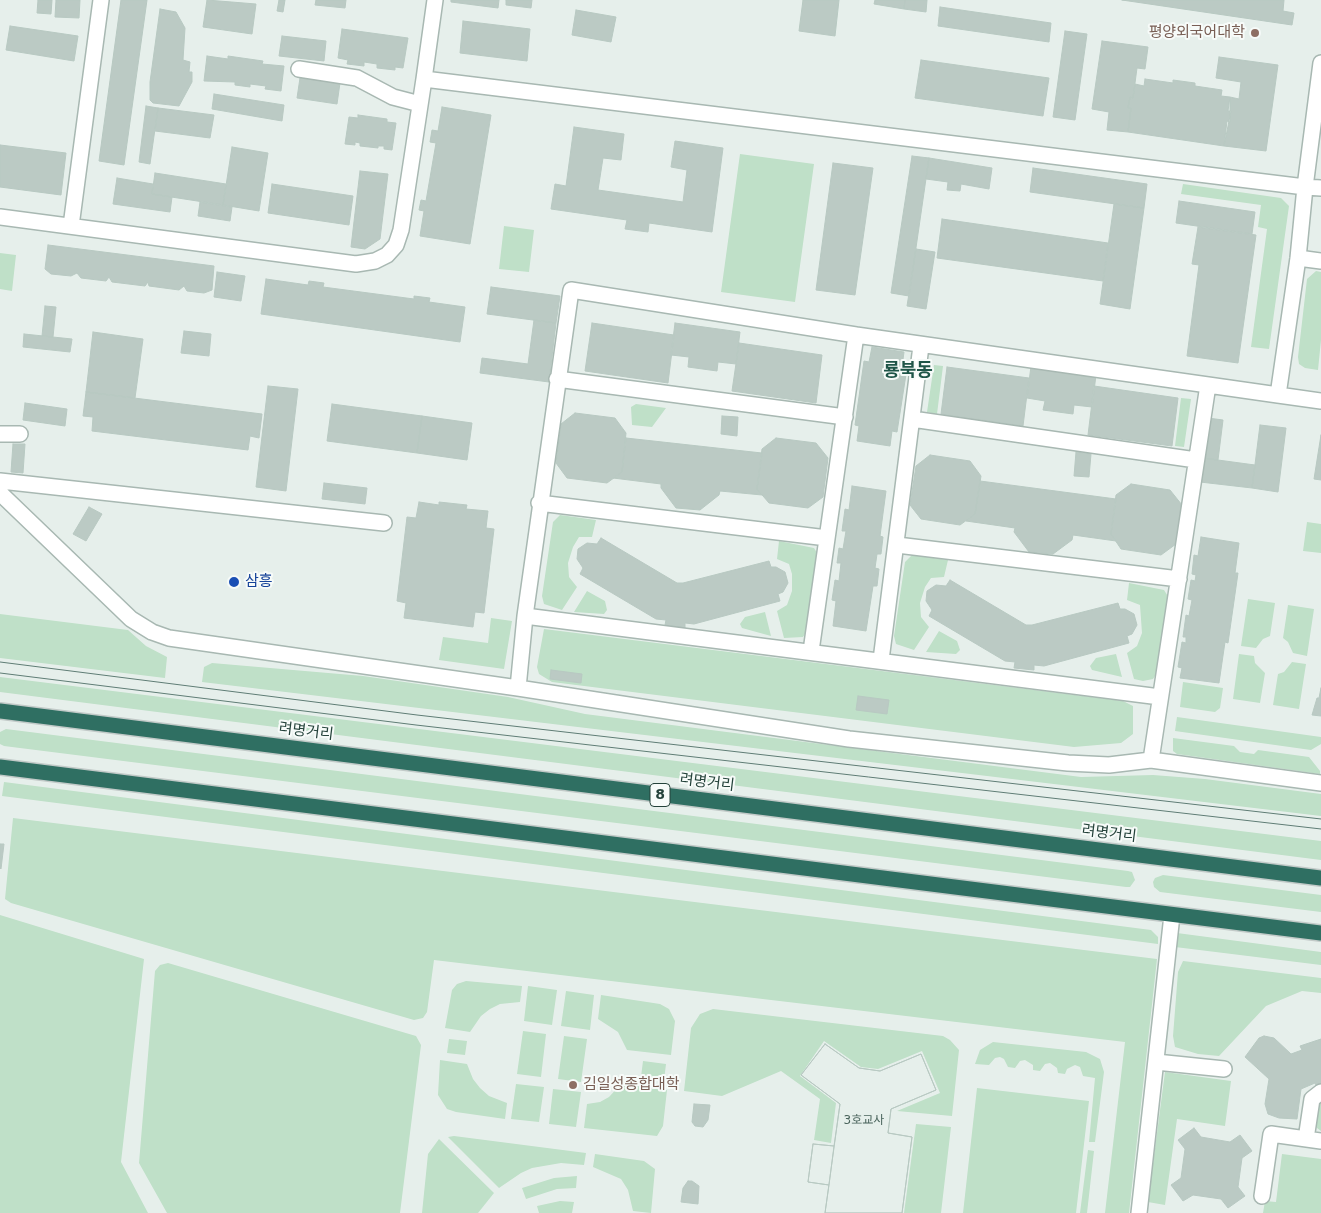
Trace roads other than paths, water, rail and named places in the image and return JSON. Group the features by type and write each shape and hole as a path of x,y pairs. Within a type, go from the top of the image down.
{"highway":[{"name":"려명거리","path":"0,711 1321,878"},
{"path":"0,767 1321,933"}],"street":[{"path":"71,226 101,0"},
{"path":"0,217 356,264 375,261 387,255 396,245 401,230 435,0"},
{"path":"1278,395 1298,258 1321,63"},
{"path":"299,69 357,78 393,98 420,104"},
{"path":"424,78 1321,188"},
{"path":"1298,258 1321,260"},
{"path":"518,688 524,616 571,290 921,346 1321,401"},
{"path":"811,651 856,335"},
{"path":"881,660 921,346"},
{"path":"557,379 844,418"},
{"path":"1151,760 1208,385"},
{"path":"912,419 1196,460"},
{"path":"0,434 20,434"},
{"path":"0,481 384,523"},
{"path":"0,493 131,619 152,632 169,638 518,688 849,739 1068,763 1109,765 1151,760 1321,784"},
{"path":"539,504 827,538"},
{"path":"897,544 1179,579"},
{"path":"524,616 1160,696"},
{"path":"1139,1213 1172,914"},
{"path":"1156,1062 1224,1069"},
{"path":"1262,1196 1272,1134 1313,1140 1312,1099 1321,1092"}],"tram line":[{"path":"0,662 417,715 1321,819"},
{"path":"0,673 416,725 1321,829"}],"place":[{"name":"평양외국어대학","path":"1255,33"},
{"name":"삼흥","path":"234,582"},
{"name":"김일성종합대학","path":"573,1085"}],"district":[{"name":"룡북동","path":"908,371"}]}
